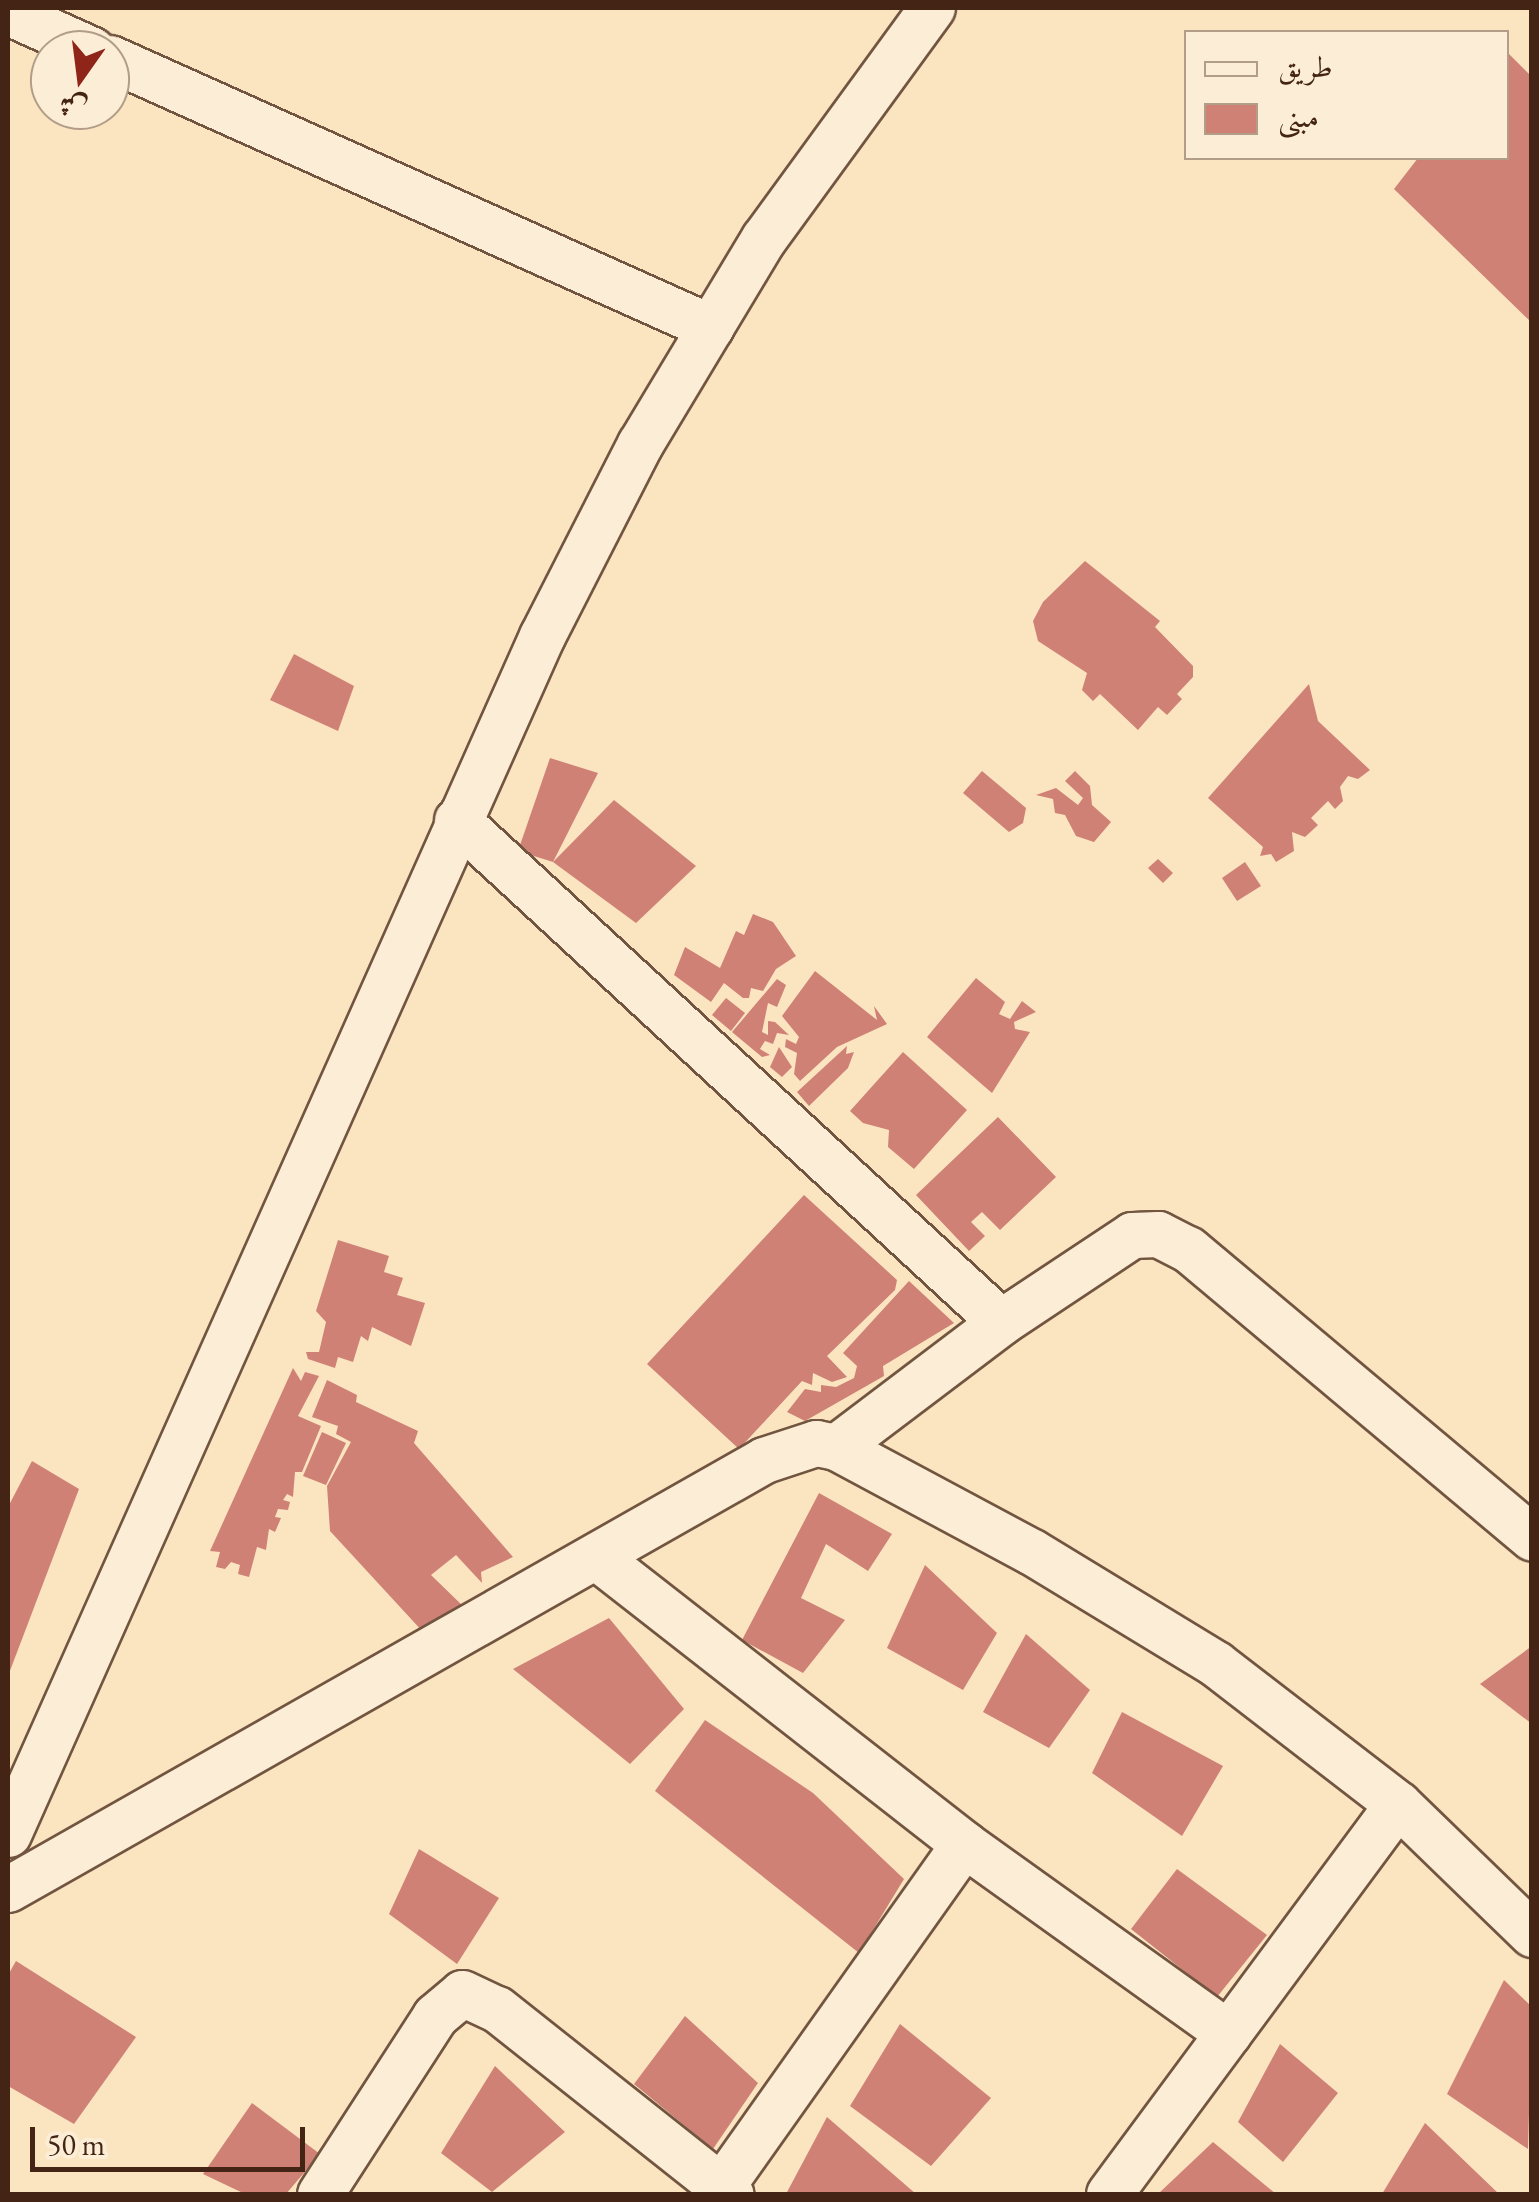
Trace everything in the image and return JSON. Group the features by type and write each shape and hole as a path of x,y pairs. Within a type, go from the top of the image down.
{"street":[{"path":"8,1834 458,820 640,444 764,238 932,8"},
{"path":"8,12 48,30"},
{"path":"130,67 710,327"},
{"path":"458,820 1001,1322"},
{"path":"836,1447 1001,1322 1132,1235 1158,1234 1188,1248 1532,1538"},
{"path":"8,1889 792,1447 836,1447 1032,1552 1216,1664 1513,1887 1532,1934"},
{"path":"598,1558 964,1844 1228,2032"},
{"path":"1110,2194 1398,1804"},
{"path":"320,2194 435,2016 462,1993 497,2008 722,2192 964,1844"}],"building":[{"path":"1509,54 1532,77 1532,323 1394,189 1416,160 1509,160"},
{"path":"1085,561 1160,621 1155,627 1193,666 1193,677 1177,694 1182,699 1167,715 1158,707 1138,730 1100,694 1093,701 1082,690 1087,673 1038,641 1033,621 1043,602"},
{"path":"294,654 354,686 338,731 270,700"},
{"path":"1309,684 1318,721 1370,770 1358,779 1348,776 1340,787 1343,801 1335,809 1328,801 1311,818 1318,825 1305,837 1292,832 1294,851 1276,862 1271,854 1260,856 1263,847 1208,798"},
{"path":"550,758 598,773 553,862 518,851"},
{"path":"982,771 1026,808 1023,823 1009,832 963,793"},
{"path":"1075,771 1090,786 1092,805 1111,822 1094,842 1076,836 1065,815 1055,813 1053,799 1036,795 1056,788 1078,805 1083,798 1065,781"},
{"path":"614,800 696,866 636,923 553,862"},
{"path":"1158,859 1173,873 1163,883 1148,868"},
{"path":"1245,862 1261,886 1237,901 1222,878"},
{"path":"753,914 773,922 796,956 776,969 763,991 751,988 749,998 743,998 724,983 711,1002 674,975 685,947 720,968 736,931 744,935"},
{"path":"815,971 877,1020 874,1006 887,1024 837,1047 800,1081 794,1074 797,1053 785,1047 786,1039 796,1044 799,1037 782,1016"},
{"path":"976,978 1005,1002 999,1014 1010,1019 1022,1001 1036,1012 1014,1022 1015,1029 1030,1032 992,1093 927,1037"},
{"path":"777,979 786,985 777,1007 768,1003 762,1032 768,1035 768,1021 775,1022 789,1035 777,1033 773,1044 765,1041 760,1049 770,1055 762,1057 732,1032"},
{"path":"726,998 745,1013 731,1031 712,1015"},
{"path":"847,1046 846,1054 854,1052 848,1068 809,1106 797,1092"},
{"path":"779,1047 792,1067 782,1077 770,1067"},
{"path":"903,1052 967,1110 914,1169 888,1147 889,1130 863,1123 850,1111"},
{"path":"998,1117 1056,1177 1000,1230 982,1212 971,1222 985,1236 969,1251 916,1195"},
{"path":"804,1195 897,1280 895,1290 827,1356 847,1377 832,1382 813,1373 812,1385 802,1381 739,1449 647,1364"},
{"path":"338,1240 389,1256 384,1272 403,1278 397,1295 425,1303 411,1346 372,1327 368,1341 361,1336 353,1362 338,1357 335,1368 308,1359 306,1352 319,1352 326,1322 316,1311"},
{"path":"909,1281 954,1323 883,1366 884,1376 805,1421 787,1412 805,1389 821,1392 821,1385 836,1387 854,1378 857,1366 843,1353"},
{"path":"293,1368 301,1381 305,1372 319,1376 298,1416 321,1426 302,1472 295,1472 293,1497 287,1494 283,1500 290,1502 288,1510 278,1509 275,1517 281,1518 275,1532 269,1529 266,1550 257,1547 249,1577 238,1574 240,1565 231,1562 225,1569 216,1567 220,1552 210,1551"},
{"path":"327,1380 357,1395 356,1402 418,1431 414,1443 513,1557 481,1572 482,1583 456,1555 431,1575 466,1609 424,1633 330,1531 327,1486 351,1442 336,1434 338,1426 312,1417"},
{"path":"322,1432 346,1443 326,1485 303,1476"},
{"path":"32,1461 79,1489 8,1676 8,1507"},
{"path":"819,1493 892,1534 868,1571 826,1544 801,1598 845,1620 803,1673 742,1640"},
{"path":"925,1565 997,1633 963,1690 887,1648"},
{"path":"609,1618 684,1709 630,1764 513,1669"},
{"path":"1026,1634 1090,1690 1049,1748 983,1712"},
{"path":"1532,1646 1532,1724 1480,1684"},
{"path":"1122,1712 1223,1766 1182,1836 1092,1773"},
{"path":"705,1720 813,1793 904,1879 859,1953 655,1791"},
{"path":"419,1849 499,1898 457,1964 389,1914"},
{"path":"1177,1869 1267,1935 1217,1997 1131,1929"},
{"path":"16,1961 136,2037 74,2124 8,2086 8,1975"},
{"path":"1504,1980 1532,2007 1528,2149 1447,2094"},
{"path":"685,2016 758,2083 713,2149 634,2084"},
{"path":"900,2024 991,2098 931,2166 850,2106"},
{"path":"1280,2044 1338,2093 1283,2162 1238,2122"},
{"path":"495,2066 565,2132 492,2192 441,2153"},
{"path":"252,2103 320,2154 286,2194 245,2194 203,2174"},
{"path":"827,2117 916,2194 786,2194"},
{"path":"1425,2123 1499,2194 1382,2194"},
{"path":"1213,2142 1276,2194 1158,2194"}]}
